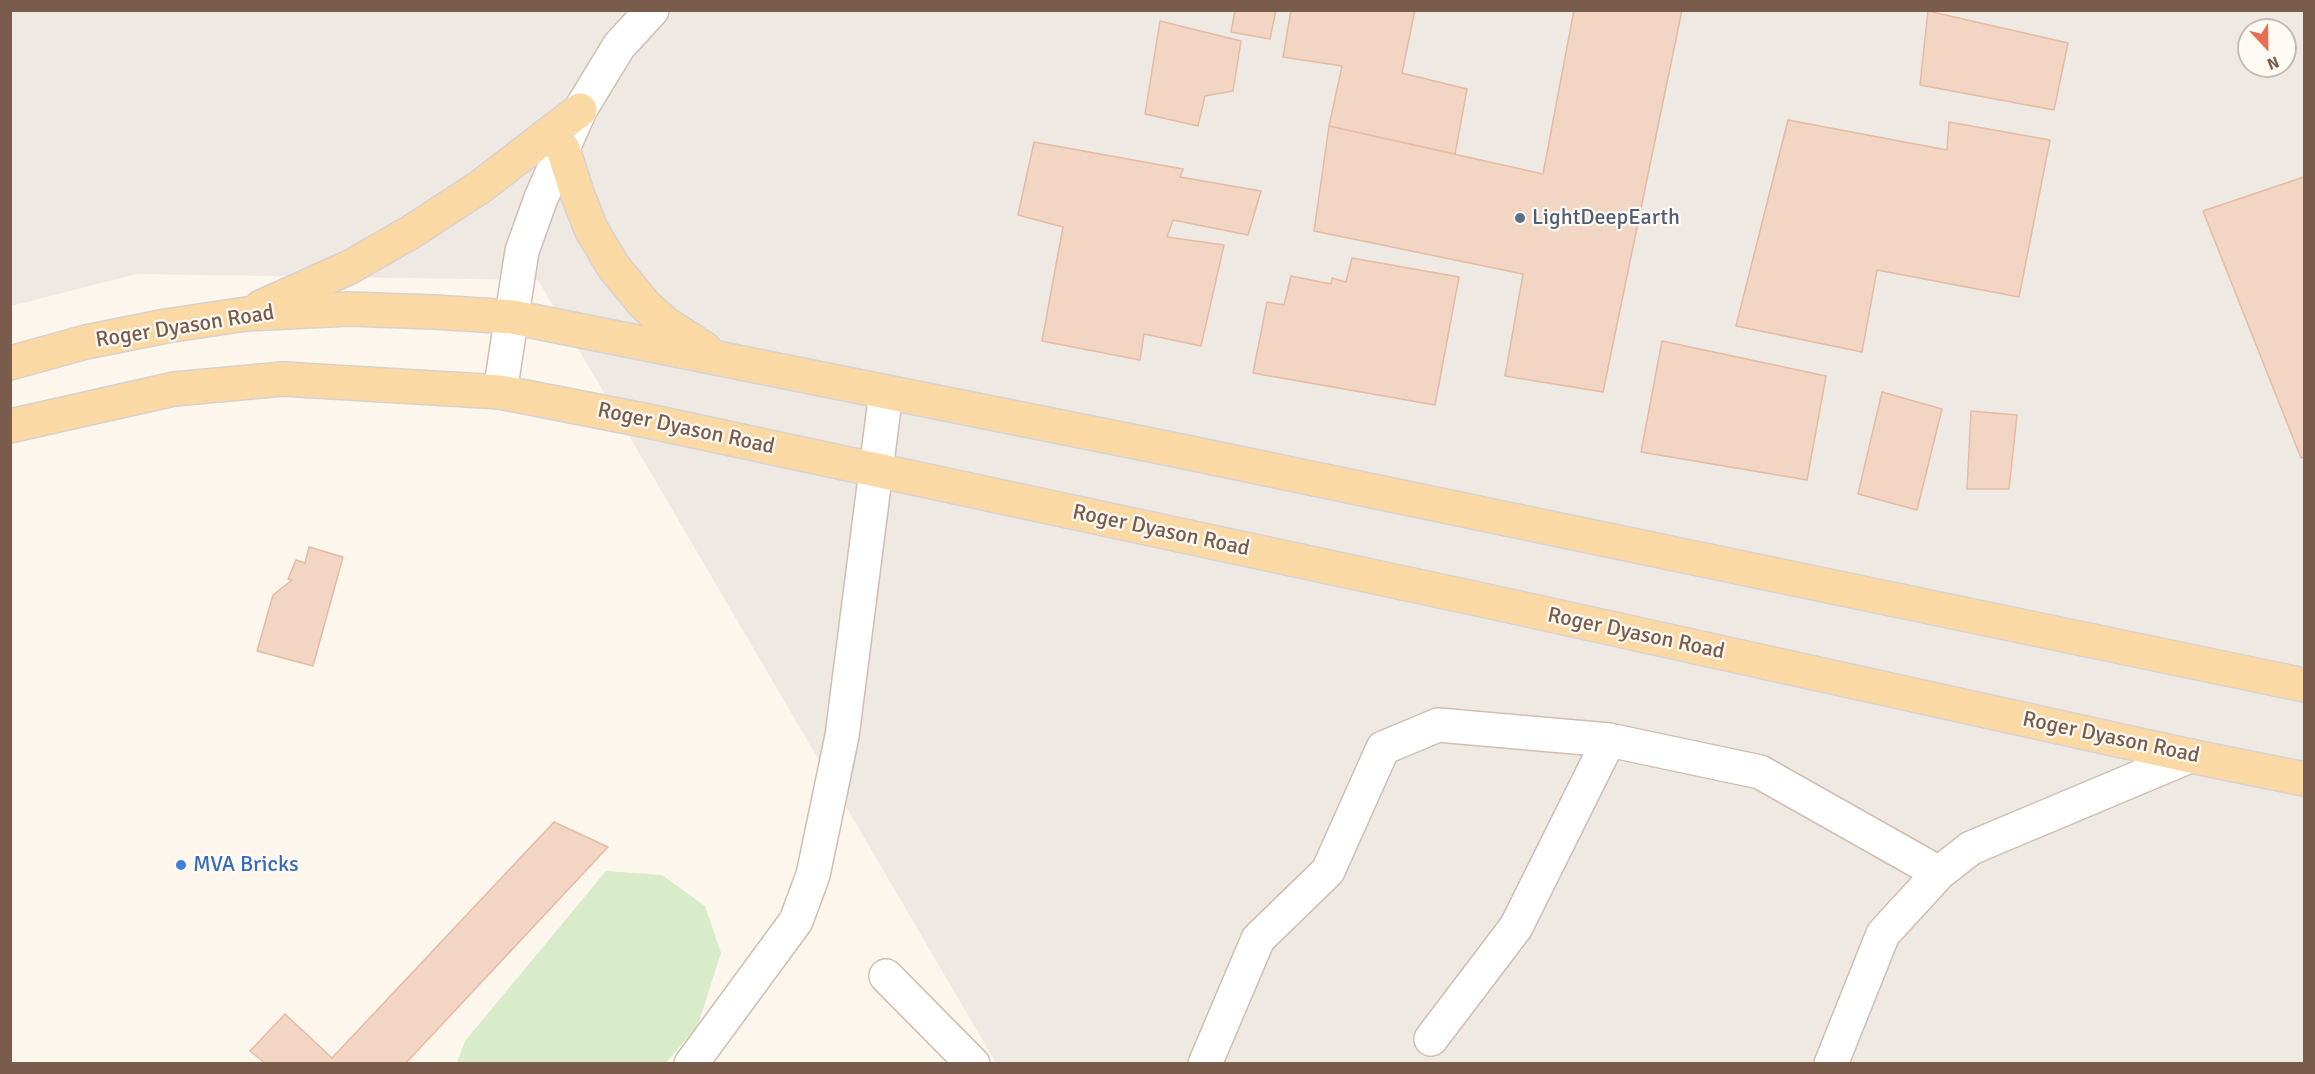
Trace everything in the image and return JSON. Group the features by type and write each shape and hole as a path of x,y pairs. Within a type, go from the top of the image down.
{"main road":[{"path":"246,314 350,267 411,232 480,187 580,110"},
{"path":"563,148 591,229 613,266 644,304 665,323 718,357"},
{"name":"Roger Dyason Road","path":"10,363 86,342 246,314 349,309 512,317 1183,452 2304,685"},
{"name":"Roger Dyason Road","path":"10,426 174,389 283,379 500,392 648,420 2304,779"}],"street":[{"path":"500,392 522,251 541,198 580,110 619,46 652,10"},
{"path":"691,1064 796,921 813,875 842,736 886,392"},
{"path":"1205,1064 1258,939 1328,871 1383,748 1438,725 1609,740 1760,772 1939,873"},
{"path":"1431,1040 1516,927 1609,740"},
{"path":"1832,1064 1883,934 1939,873 1971,848 2190,756"},
{"path":"886,976 973,1064"}],"shaded area":[{"path":"11,11 2304,11 2304,1063 996,1063 538,280 137,274 11,306"}],"green space":[{"path":"606,871 662,875 705,906 721,953 698,1025 666,1063 457,1063 465,1041"}],"building":[{"path":"1235,10 1276,10 1270,39 1231,32"},
{"path":"1291,10 1415,10 1402,73 1467,89 1455,154 1329,126 1342,66 1283,57"},
{"path":"1574,10 1682,10 1603,392 1505,376 1523,274 1314,231 1329,126 1543,174"},
{"path":"1928,11 2068,43 2054,110 1920,85"},
{"path":"1160,21 1241,41 1233,91 1205,96 1198,126 1145,114"},
{"path":"1788,120 1947,150 1949,122 2050,140 2019,297 1877,270 1862,352 1736,326"},
{"path":"1034,142 1183,169 1180,177 1261,191 1248,235 1173,220 1167,237 1224,245 1201,346 1144,334 1140,360 1042,341 1063,227 1018,215"},
{"path":"2304,177 2304,457 2301,458 2203,211"},
{"path":"1352,258 1459,277 1435,405 1253,373 1267,302 1284,305 1291,276 1331,284 1332,278 1346,282"},
{"path":"1662,341 1826,376 1807,480 1641,452"},
{"path":"1882,392 1942,409 1917,510 1858,494"},
{"path":"1971,411 2017,415 2009,489 1967,489"},
{"path":"309,547 343,557 313,666 257,651 273,595 292,580 288,579 296,560 305,563"},
{"path":"554,822 608,847 405,1064 266,1064 250,1051 285,1014 332,1058"}],"place":[{"name":"LightDeepEarth","path":"1520,218"},
{"name":"MVA Bricks","path":"181,865"}]}
